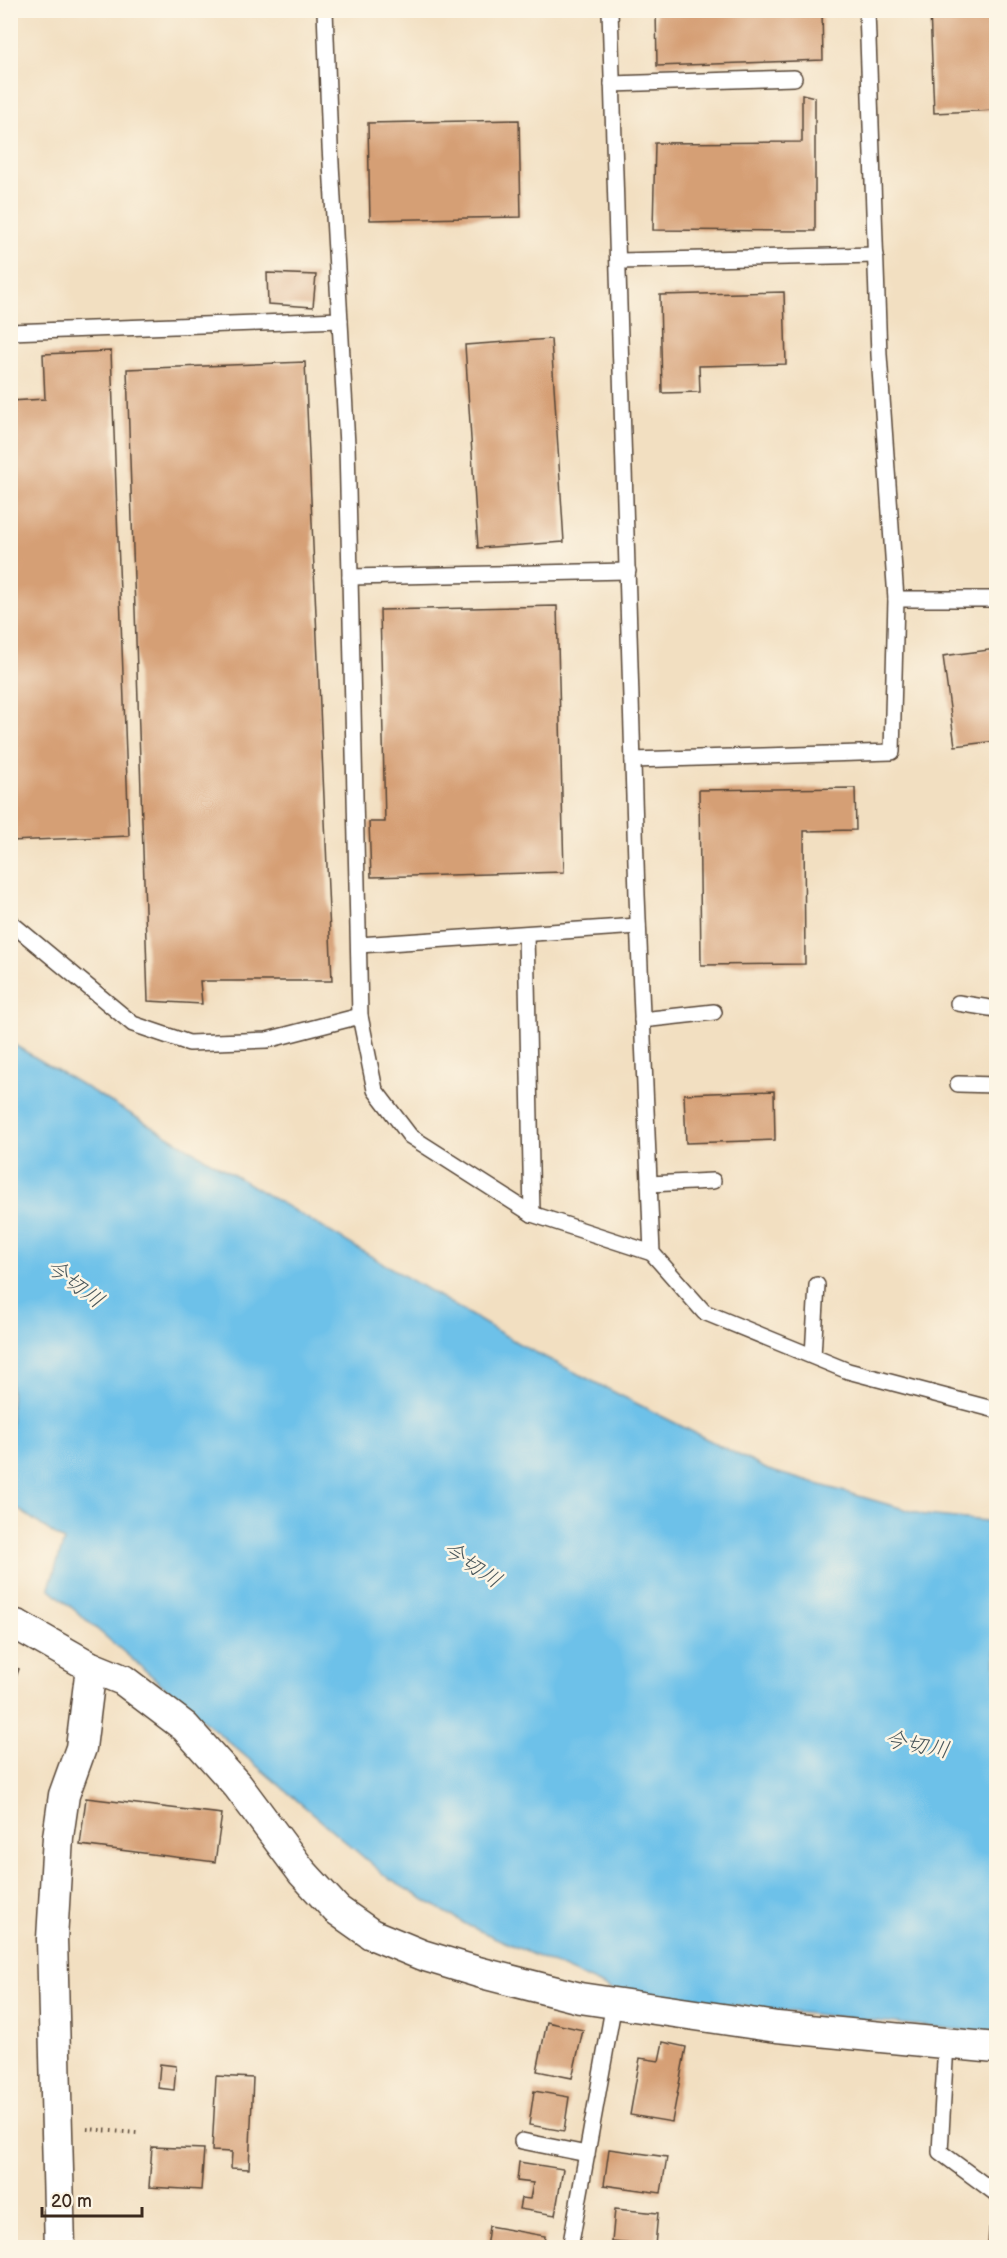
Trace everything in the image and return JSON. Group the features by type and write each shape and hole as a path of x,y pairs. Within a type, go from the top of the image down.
{"street":[{"path":"10,1623 91,1667 123,1680 184,1726 238,1786 302,1872 337,1910 371,1934 478,1972 580,1998 777,2026 996,2049"},
{"path":"60,2247 52,1939 58,1837 64,1795 81,1748 91,1667"}],"lane":[{"path":"325,10 330,146 347,445 360,1016 375,1090 410,1136 532,1214 652,1253 704,1312 848,1371 996,1410"},
{"path":"610,10 638,926 652,1253"},
{"path":"633,760 892,752 896,599 879,355 867,10"},
{"path":"612,84 794,78"},
{"path":"619,261 876,255"},
{"path":"10,332 340,320"},
{"path":"350,577 628,571"},
{"path":"896,599 996,599"},
{"path":"10,922 133,1024 189,1043 267,1040 360,1016"},
{"path":"359,945 638,926"},
{"path":"526,934 532,1214"},
{"path":"958,1003 996,1009"},
{"path":"642,1020 714,1012"},
{"path":"958,1084 996,1085"},
{"path":"649,1184 713,1181"},
{"path":"813,1356 817,1285"},
{"path":"570,2247 614,2003"},
{"path":"946,2043 940,2152 993,2192"},
{"path":"522,2141 587,2154"}],"path":[{"path":"57,2127 137,2133"}],"water":[{"name":"今切川","path":"11,1043 521,1345 768,1470 925,1515 996,1522 996,2034 619,1993 469,1926 389,1879 49,1588 64,1541 11,1504"}],"building":[{"path":"656,10 822,10 823,60 657,66"},
{"path":"930,10 994,10 996,110 934,113"},
{"path":"802,94 815,97 815,231 653,230 655,143 802,142"},
{"path":"519,120 521,217 370,220 368,123"},
{"path":"267,273 316,275 313,307 268,304"},
{"path":"784,292 786,364 699,366 700,392 662,393 660,295"},
{"path":"551,339 564,542 478,548 465,345"},
{"path":"111,351 129,836 10,841 10,401 45,399 43,354"},
{"path":"305,362 332,981 200,981 202,1004 148,1001 127,369"},
{"path":"557,606 564,872 371,877 369,822 385,822 380,610"},
{"path":"996,649 996,741 955,746 943,656"},
{"path":"855,788 856,830 804,831 805,964 701,965 699,790"},
{"path":"774,1091 775,1140 686,1143 684,1094"},
{"path":"10,1666 19,1669 11,1691 10,1691"},
{"path":"86,1798 222,1814 215,1862 80,1845"},
{"path":"547,2022 583,2030 572,2078 537,2071"},
{"path":"663,2042 686,2047 672,2122 630,2115 640,2058 659,2061"},
{"path":"160,2064 176,2066 174,2090 158,2088"},
{"path":"216,2076 253,2078 249,2169 231,2168 232,2152 212,2151"},
{"path":"534,2091 569,2097 564,2131 529,2125"},
{"path":"152,2147 204,2149 201,2190 149,2187"},
{"path":"609,2149 667,2157 661,2193 604,2185"},
{"path":"519,2162 563,2169 555,2215 519,2209 521,2198 530,2199 533,2183 517,2181"},
{"path":"615,2209 658,2213 655,2246 612,2242"},
{"path":"489,2226 545,2236 543,2248 486,2248"},
{"path":"989,2228 996,2228 996,2248 988,2248"}]}
